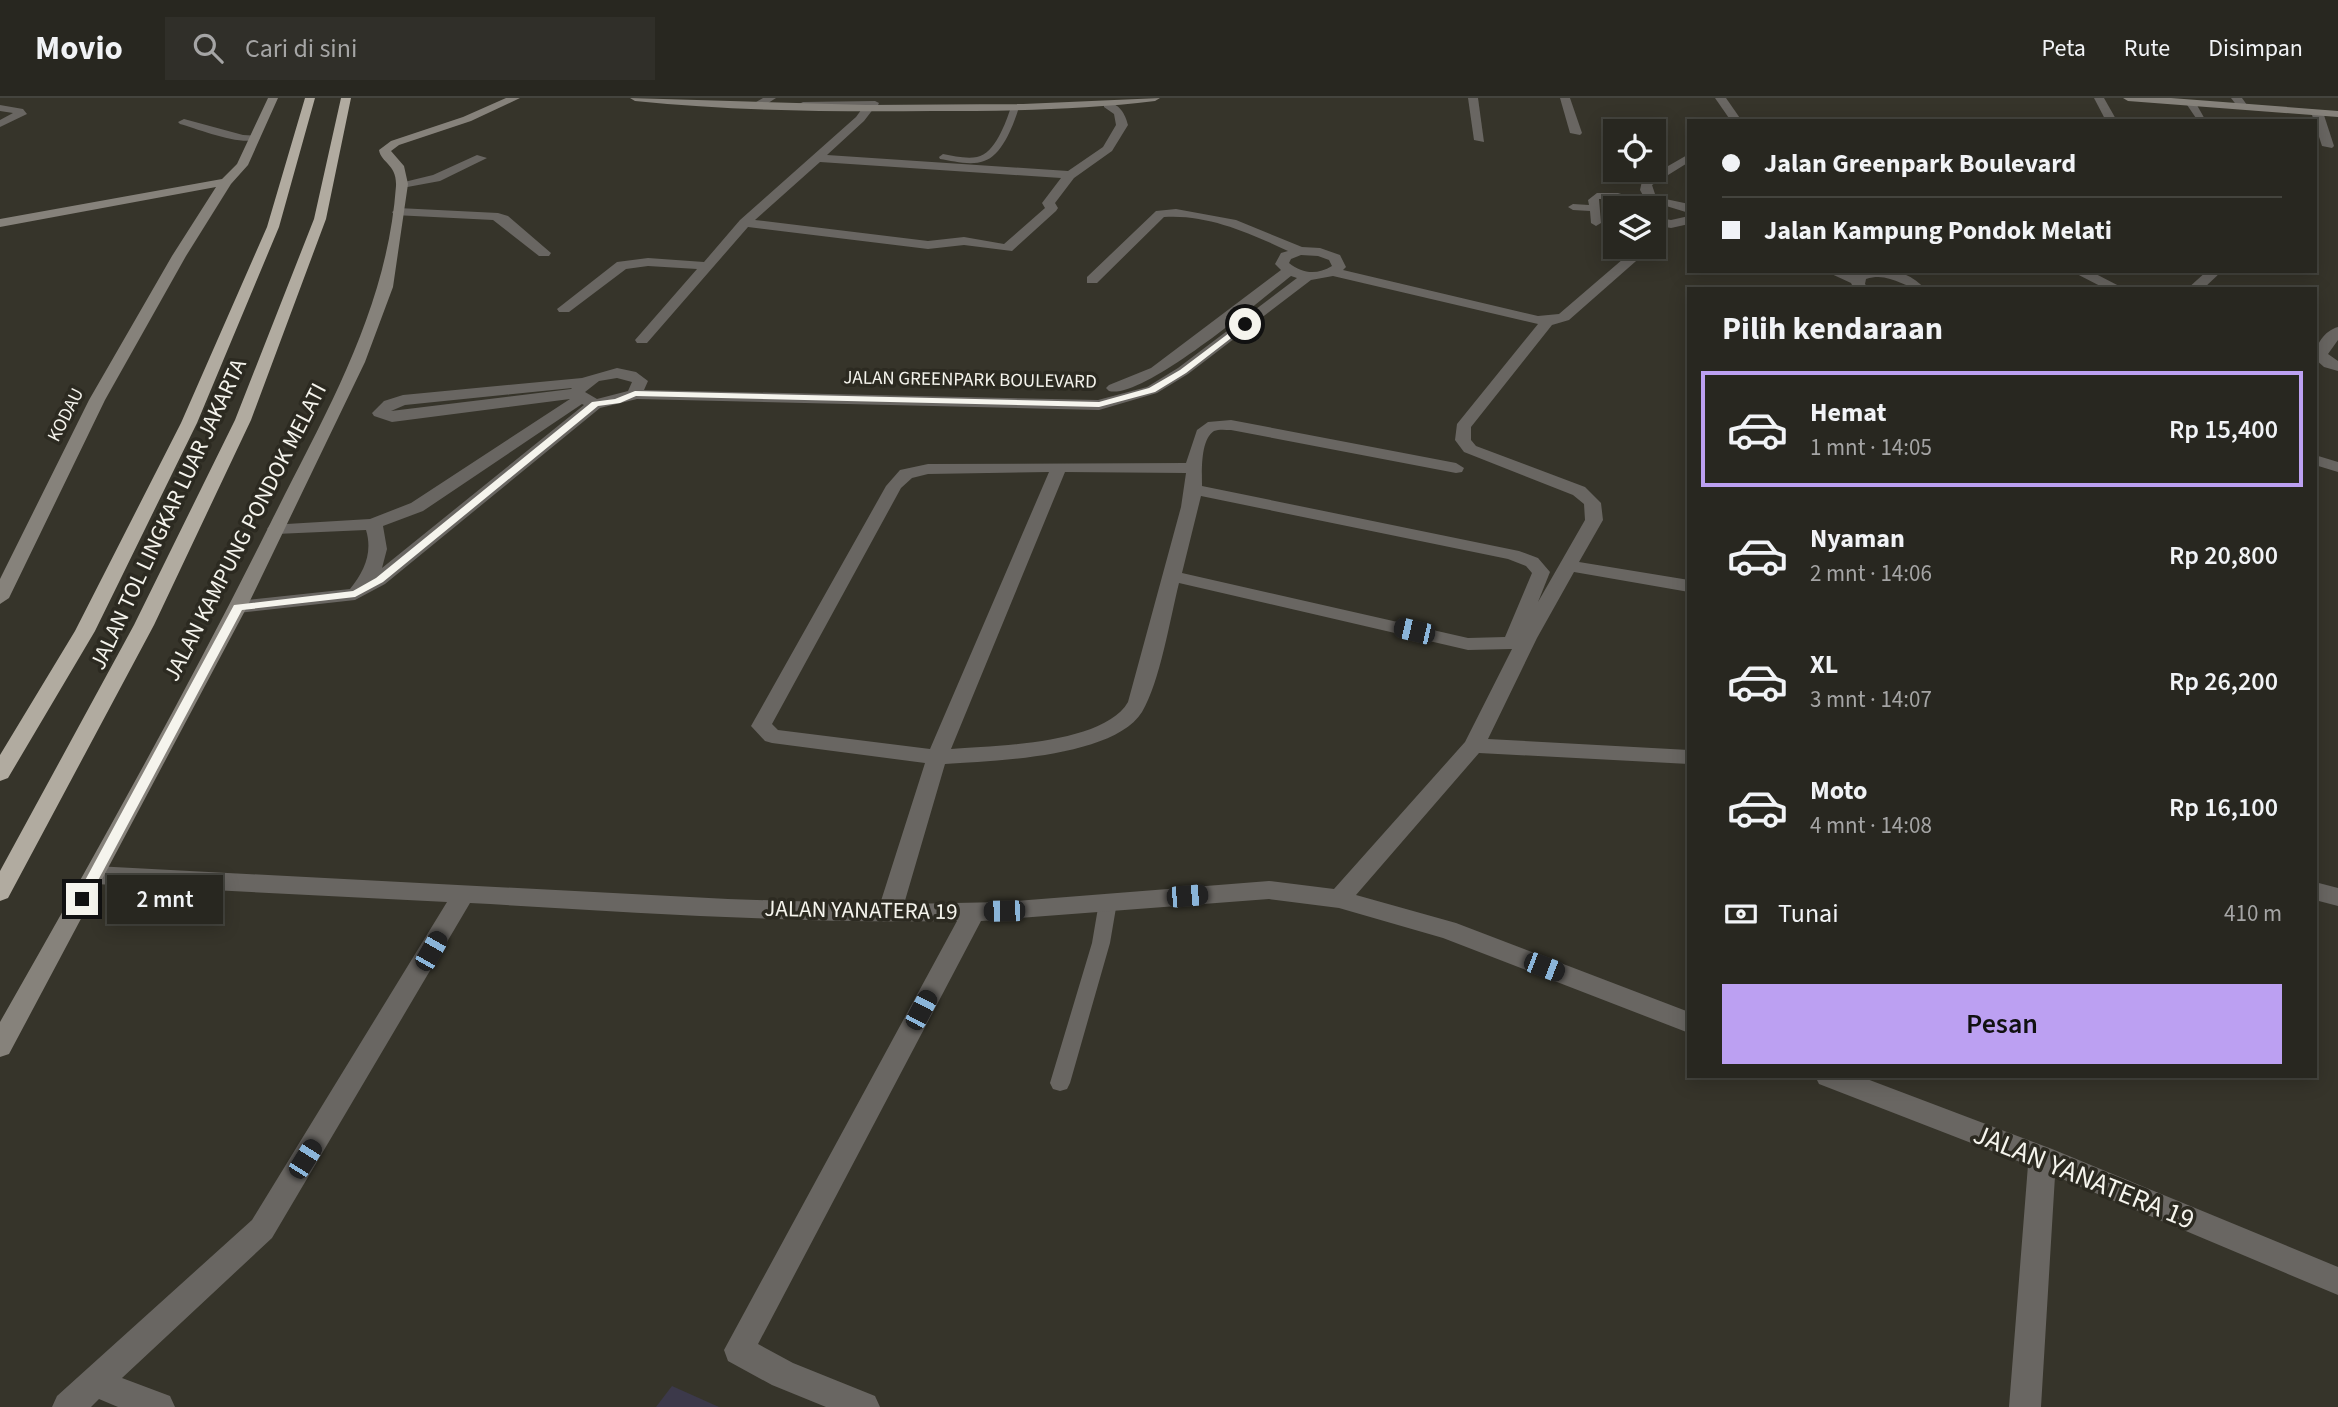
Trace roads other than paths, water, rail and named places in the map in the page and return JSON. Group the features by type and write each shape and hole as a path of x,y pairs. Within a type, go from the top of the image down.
{"highway":[{"name":"JALAN TOL LINGKAR LUAR JAKARTA","path":"0,773 85,631 189,423 273,227 310,98"},
{"name":"JALAN TOL LINGKAR LUAR JAKARTA","path":"0,892 144,625 243,420 320,219 346,98"}],"street":[{"name":"KODAU","path":"0,598 97,400 179,256 226,182 242,165 273,98"},
{"path":"481,158 436,178 402,184 400,168 395,160 385,154 385,150 395,143 467,119 515,98"},
{"path":"635,98 779,108 874,103 1015,107 1108,105 1155,98"},
{"path":"755,107 771,98"},
{"path":"1473,98 1480,140"},
{"path":"1565,98 1576,133"},
{"path":"1720,98 1736,119"},
{"path":"2099,98 2111,119"},
{"path":"2128,98 2239,102 2338,114"},
{"path":"2190,102 2202,119"},
{"path":"642,341 745,223 874,103"},
{"path":"745,223 928,245 964,241 1007,248 1052,208 1048,202 1070,175 1108,149 1121,129 1119,113 1108,105"},
{"path":"0,108 19,111 20,114 0,124"},
{"path":"2317,111 2328,146"},
{"path":"184,122 243,138 254,138"},
{"path":"814,158 1070,175"},
{"path":"1646,196 1646,184 1687,158"},
{"name":"KODAU","path":"179,256 205,237 241,181 242,165"},
{"path":"0,223 226,182"},
{"name":"JALAN KAMPUNG PONDOK MELATI","path":"0,1046 238,607 358,362 386,287 402,184"},
{"path":"1666,202 1687,217"},
{"path":"398,212 494,216 503,219 544,253"},
{"path":"1092,280 1160,214 1170,212 1203,216 1272,236 1300,251"},
{"path":"1666,228 1687,218"},
{"path":"1666,223 1671,224"},
{"path":"1336,270 1335,258 1320,252 1300,251 1286,256 1282,264 1289,271 1308,276 1336,270 1541,313 1548,312 1612,259"},
{"path":"1336,270 1548,321 1564,317 1631,259"},
{"path":"564,309 622,265 648,262 709,266"},
{"name":"JALAN GREENPARK BOULEVARD","path":"637,387 1095,392 1134,382 1156,371 1289,271"},
{"path":"1836,273 1860,284"},
{"path":"1894,273 1915,285"},
{"path":"2082,273 2114,287"},
{"path":"2196,287 2213,273"},
{"name":"JALAN GREENPARK BOULEVARD","path":"730,389 1099,405 1152,390 1183,371 1308,276"},
{"path":"1339,899 1474,746 1527,638 1594,520 1592,503 1579,491 1469,449 1463,440 1463,427 1548,321"},
{"path":"2338,331 2322,348 2320,355 2329,363 2338,366"},
{"path":"276,529 373,524 417,507 442,492 585,394 617,373 631,375 637,387 617,402 585,394 403,400 390,404 380,412 384,416 585,394"},
{"path":"238,607 355,594 379,580 474,502 585,394"},
{"path":"1191,468 928,469 906,474 894,486 761,726 772,736 937,757 978,755 1105,734 1128,718 1139,699 1195,490 1191,468 1205,430 1214,425 1231,425 1456,468"},
{"path":"2317,461 2338,467"},
{"path":"889,913 937,757 1059,467"},
{"path":"2317,474 2338,480"},
{"path":"1172,576 1468,644 1491,645 1513,643 1541,572 1532,562 1513,555 1195,490"},
{"path":"442,492 474,502"},
{"path":"355,594 376,563 380,549 373,524"},
{"path":"1570,566 1687,586"},
{"path":"1474,746 1687,757"},
{"name":"JALAN YANATERA 19","path":"95,875 889,913 974,911 1269,890 1339,899 1448,930 1687,1022"},
{"path":"2317,892 2338,897"},
{"path":"68,1407 262,1229 464,894"},
{"path":"864,1407 783,1374 739,1350 974,911"},
{"name":"JALAN YANATERA 19","path":"1833,1078 2042,1158 2338,1281"},
{"path":"2025,1407 2042,1158"},
{"path":"96,1383 159,1407"}],"lane":[{"path":"943,157 981,159 989,156 1013,116 1015,107"},
{"path":"1583,188 1606,196"},
{"path":"1596,223 1595,198 1601,195"},
{"path":"1573,207 1594,208"},
{"path":"1060,1083 1101,943 1108,902"}]}
